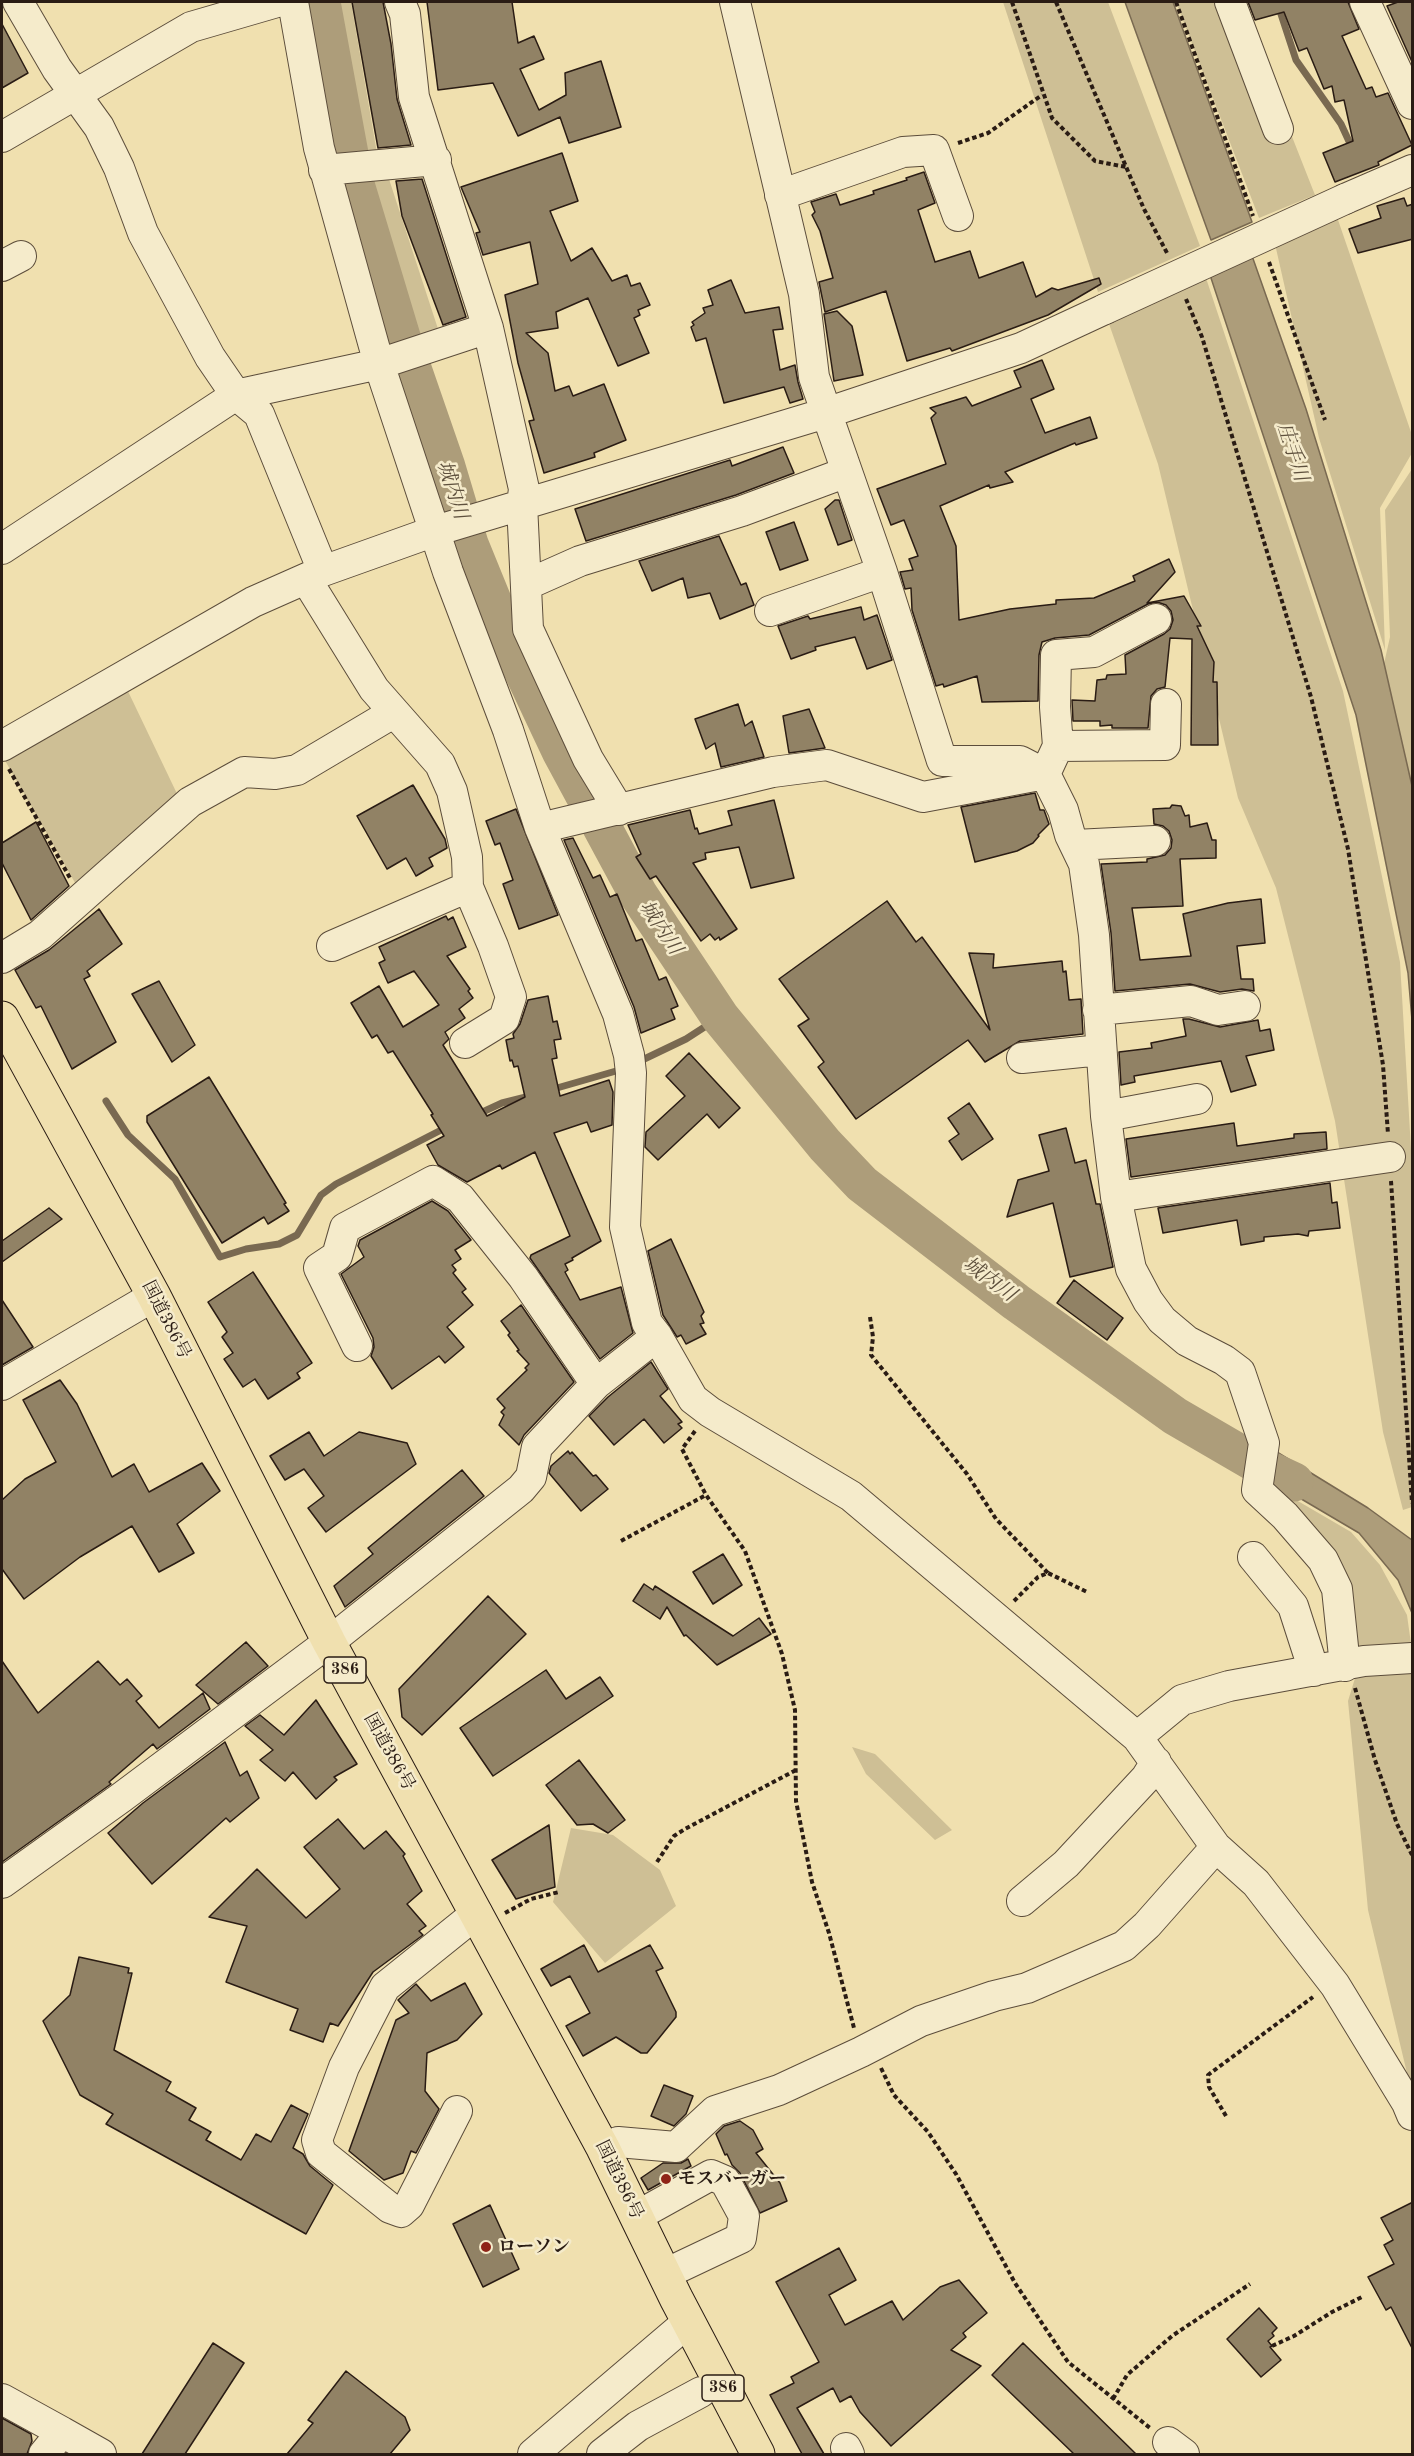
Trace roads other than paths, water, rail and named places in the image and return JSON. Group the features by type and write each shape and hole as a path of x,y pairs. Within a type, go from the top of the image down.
{"highway":[{"name":"国道386号","path":"2,1018 154,1296 329,1642 487,1915 688,2322 758,2454"}],"street":[{"path":"18,2 57,69 99,127 114,158 143,233 210,357 236,395 259,414 315,575 374,689 440,764 452,790 466,857 468,887 494,946 511,997 504,1018 465,1043"},
{"path":"2,137 191,27 277,2"},
{"path":"293,2 324,170 379,364 435,531 508,730 540,828 618,1014 630,1064 625,1227 647,1323 693,1398 710,1412 851,1496 1137,1737 1196,1822 1216,1847 1256,1883 1333,1983 1413,2115"},
{"path":"400,2 405,14 414,97 488,328 524,489 522,504 528,629 588,759 615,810"},
{"path":"735,2 804,294 814,377 882,572 942,761 1020,761 1045,774 1063,810 1084,864 1094,934 1106,1116 1116,1197 1131,1269 1148,1301 1162,1320 1187,1341 1224,1360 1240,1372 1264,1443 1257,1490 1285,1516 1323,1560 1337,1590 1354,1663"},
{"path":"1230,2 1278,129"},
{"path":"1365,2 1413,105"},
{"path":"780,195 903,152 934,150 958,216"},
{"path":"324,170 436,160"},
{"path":"4,756 253,602 315,575 435,531 826,413 1021,348 1413,170"},
{"path":"2,549 236,395 379,364 488,328"},
{"path":"526,585 580,561 742,511 848,472"},
{"path":"770,611 882,572"},
{"path":"1045,774 1058,746 1055,707 1056,655 1094,652 1156,619"},
{"path":"1058,746 1166,745 1166,704"},
{"path":"2,958 40,936 190,802 244,772 275,774 297,770 393,713"},
{"path":"540,828 773,772 827,765 923,796 1045,774"},
{"path":"1075,844 1155,841"},
{"path":"332,946 468,887"},
{"path":"1098,1010 1191,1001 1218,1010 1245,1006"},
{"path":"1022,1058 1101,1050"},
{"path":"1106,1116 1197,1099"},
{"path":"1116,1197 1390,1157"},
{"path":"357,1346 319,1268 337,1256 345,1228 433,1181 460,1198 523,1277 597,1384"},
{"path":"2,1385 154,1296"},
{"path":"2,1883 122,1797 329,1642 526,1483 537,1447 597,1384 657,1336"},
{"path":"1253,1557 1293,1606 1314,1671"},
{"path":"1137,1737 1182,1700 1228,1686 1354,1663 1413,1658"},
{"path":"1022,1901 1066,1864 1146,1778 1156,1762"},
{"path":"603,2148 618,2142 676,2147 715,2111 778,2090 866,2049 921,2020 994,1996 1027,1988 1124,1946 1147,1925 1216,1847"},
{"path":"458,2111 409,2205 401,2212 390,2208 321,2153 317,2140 344,2067 384,1987 487,1915"},
{"path":"637,2216 711,2175 725,2181 744,2216 741,2238 664,2274"},
{"path":"533,2454 688,2322"},
{"path":"602,2454 638,2426 701,2392"},
{"path":"2,2399 101,2454"},
{"path":"44,2454 62,2432"}],"water":[{"path":"1125,2 1173,2 1252,222 1211,240"},
{"name":"庄手川","path":"1251,253 1306,409 1381,650 1412,786 1412,1020 1408,973 1356,715 1209,272"},
{"path":"1272,1449 1368,1508 1412,1540 1412,1613 1398,1580 1359,1533 1264,1477"}],"waterway":[{"name":"城内川","path":"321,2 354,181 401,337 446,467 469,544 504,630 561,751 638,894 720,1017 825,1145 862,1184 1016,1302 1175,1416 1266,1469 1294,1482"},
{"path":"1277,2 1296,60 1341,124 1353,150"},
{"path":"638,1062 686,1039 720,1017"},
{"path":"550,1090 623,1069"},
{"path":"476,1115 502,1103 534,1095"},
{"path":"106,1101 128,1135 175,1179 220,1257 246,1249 279,1244 297,1235 321,1195 336,1184 447,1127"}],"place":[{"name":"モスバーガー","path":"666,2179"},
{"name":"ローソン","path":"486,2247"}]}
